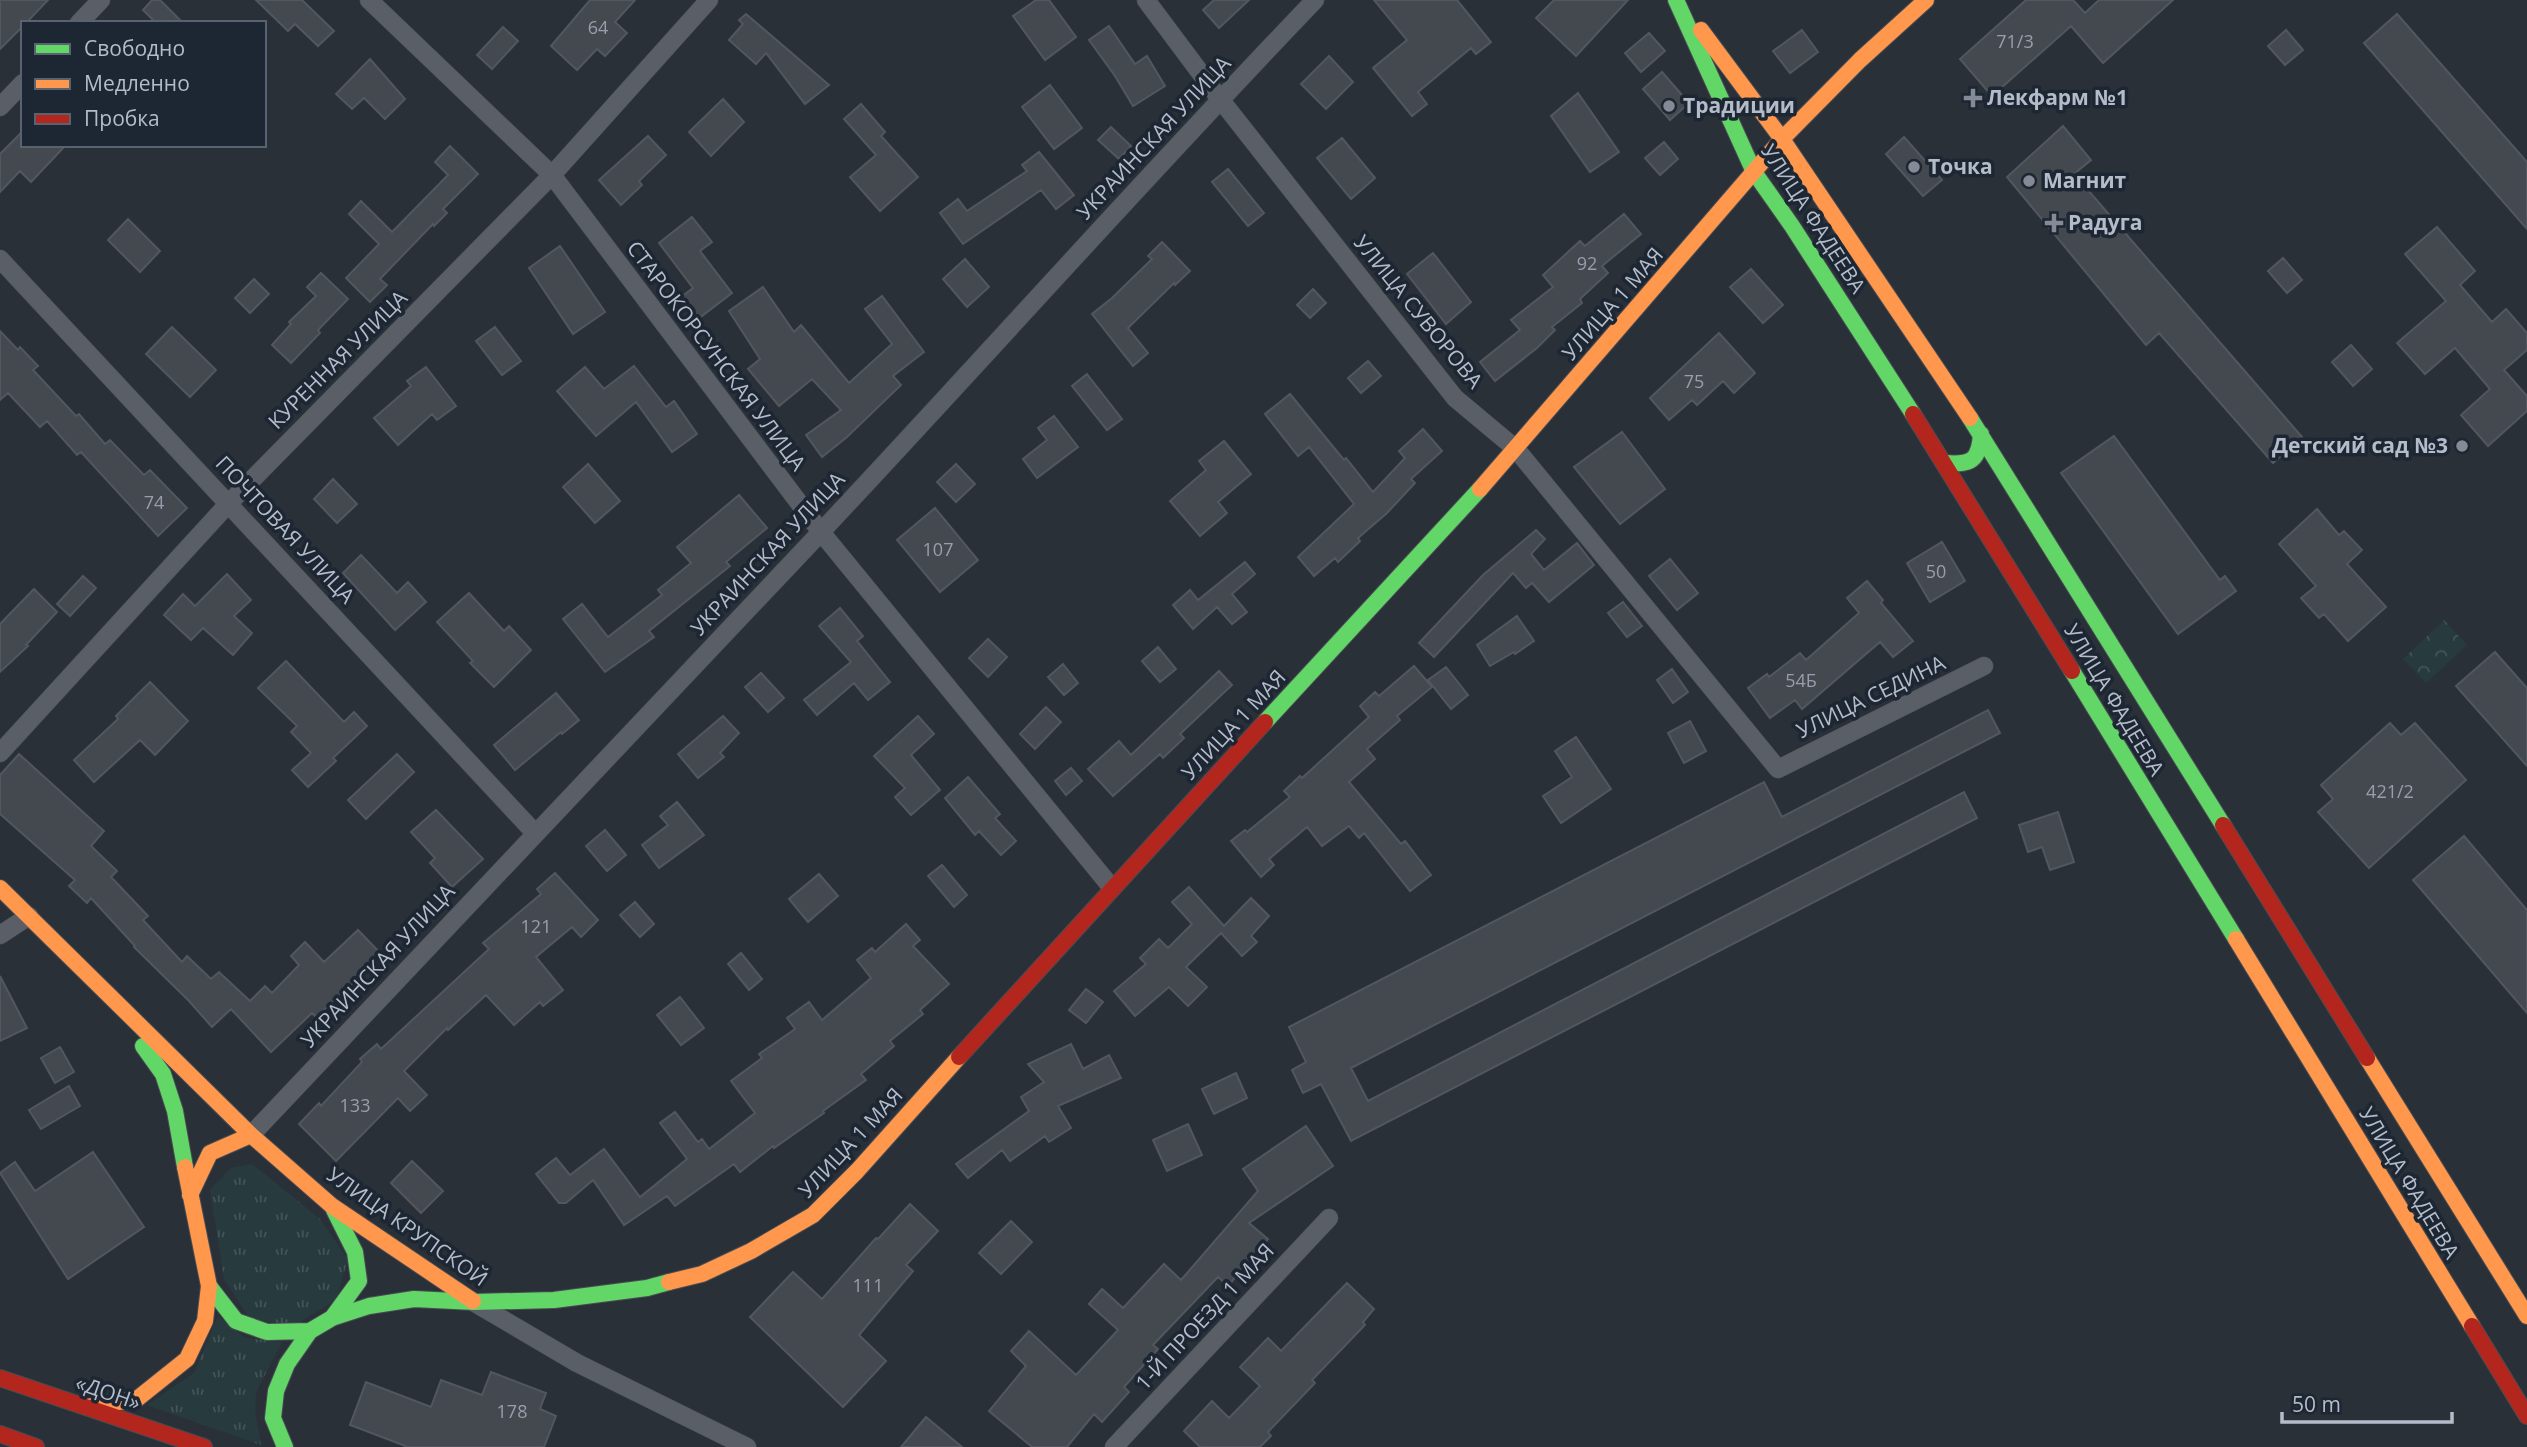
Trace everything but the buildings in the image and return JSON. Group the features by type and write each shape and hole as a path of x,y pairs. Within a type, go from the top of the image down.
{"main road":[{"name":"УЛИЦА ФАДЕЕВА","path":"1677,0 1783,139 1981,434 2527,1315"},
{"name":"УЛИЦА ФАДЕЕВА","path":"1677,0 1754,172 1792,226 1945,463 2527,1416"},
{"name":"УЛИЦА 1 МАЯ","path":"332,1318 369,1306 414,1299 474,1302 554,1300 659,1285 702,1274 751,1251 813,1215 857,1171 1112,888 1516,449 1783,139 1860,60 1926,0"},
{"path":"1945,463 1962,465 1973,461 1980,450 1981,434"},
{"name":"УЛИЦА КРУПСКОЙ","path":"0,888 251,1136 332,1206 474,1302"},
{"path":"85,1408 137,1399 187,1359 205,1321 209,1286 175,1111 163,1074 104,992"},
{"path":"190,1195 210,1153 251,1136"},
{"path":"285,1447 273,1419 276,1391 286,1364 310,1331 332,1318 359,1281 355,1252 332,1206"},
{"path":"209,1286 236,1321 267,1332 310,1331"},
{"name":"«ДОН»","path":"0,1377 204,1447"},
{"path":"0,1434 36,1447"}],"street":[{"path":"81,21 101,0"},
{"name":"СТАРОКОРСУНСКАЯ УЛИЦА","path":"369,0 552,175 821,532 1112,888"},
{"name":"КУРЕННАЯ УЛИЦА","path":"0,753 229,503 552,175 709,0"},
{"name":"УЛИЦА СУВОРОВА","path":"1146,0 1220,99 1455,398 1516,449 1778,769"},
{"name":"УКРАИНСКАЯ УЛИЦА","path":"251,1136 534,832 821,532 1220,99 1315,0"},
{"path":"0,107 21,85"},
{"name":"ПОЧТОВАЯ УЛИЦА","path":"0,259 534,832"},
{"name":"УЛИЦА СЕДИНА","path":"1778,769 1984,666"},
{"path":"0,935 29,916"},
{"name":"1-Й ПРОЕЗД 1 МАЯ","path":"1114,1447 1329,1218"},
{"name":"УЛИЦА КРУПСКОЙ","path":"474,1302 577,1363 747,1447"}],"green space":[{"path":"2444,620 2467,645 2426,683 2403,659"},
{"path":"252,1164 320,1219 348,1259 336,1300 295,1325 250,1319 224,1279 210,1190 231,1168"},
{"path":"218,1316 245,1338 282,1342 256,1392 255,1411 261,1445 147,1405 194,1373"}],"traffic: fast":[{"path":"1676,0 1754,172 1792,226 1913,414"},
{"path":"1970,418 2223,825"},
{"path":"1945,463 1967,462 1976,456 1981,434"},
{"path":"1265,722 1480,489"},
{"path":"2072,671 2236,939"},
{"path":"143,1046 163,1074 175,1111 185,1167"},
{"path":"332,1318 359,1281 355,1252 334,1210"},
{"path":"285,1447 273,1418 276,1391 287,1364 310,1331 332,1318 369,1306 414,1299 474,1302 554,1300 647,1288 669,1282"},
{"path":"209,1286 236,1321 267,1332 310,1331"}],"traffic: slow":[{"path":"1480,489 1782,139 1860,60 1926,0"},
{"path":"1701,30 1782,139 1970,418"},
{"path":"0,888 251,1135 332,1206 473,1301"},
{"path":"2236,939 2472,1326"},
{"path":"669,1282 702,1274 751,1251 813,1215 857,1171 959,1057"},
{"path":"2367,1058 2527,1316"},
{"path":"190,1195 210,1153 251,1135"},
{"path":"87,1407 137,1399 187,1359 205,1321 209,1286 185,1167"}],"traffic: jam":[{"path":"1913,414 2072,671"},
{"path":"959,1057 1265,722"},
{"path":"2223,825 2367,1058"},
{"path":"2472,1326 2527,1416"},
{"path":"0,1378 204,1447"},
{"path":"0,1434 36,1447"}],"place":[{"name":"Лекфарм №1","path":"1973,98"},
{"name":"Традиции","path":"1669,106"},
{"name":"Точка","path":"1914,167"},
{"name":"Магнит","path":"2029,181"},
{"name":"Радуга","path":"2054,223"},
{"name":"Детский сад №3","path":"2462,446"}]}
